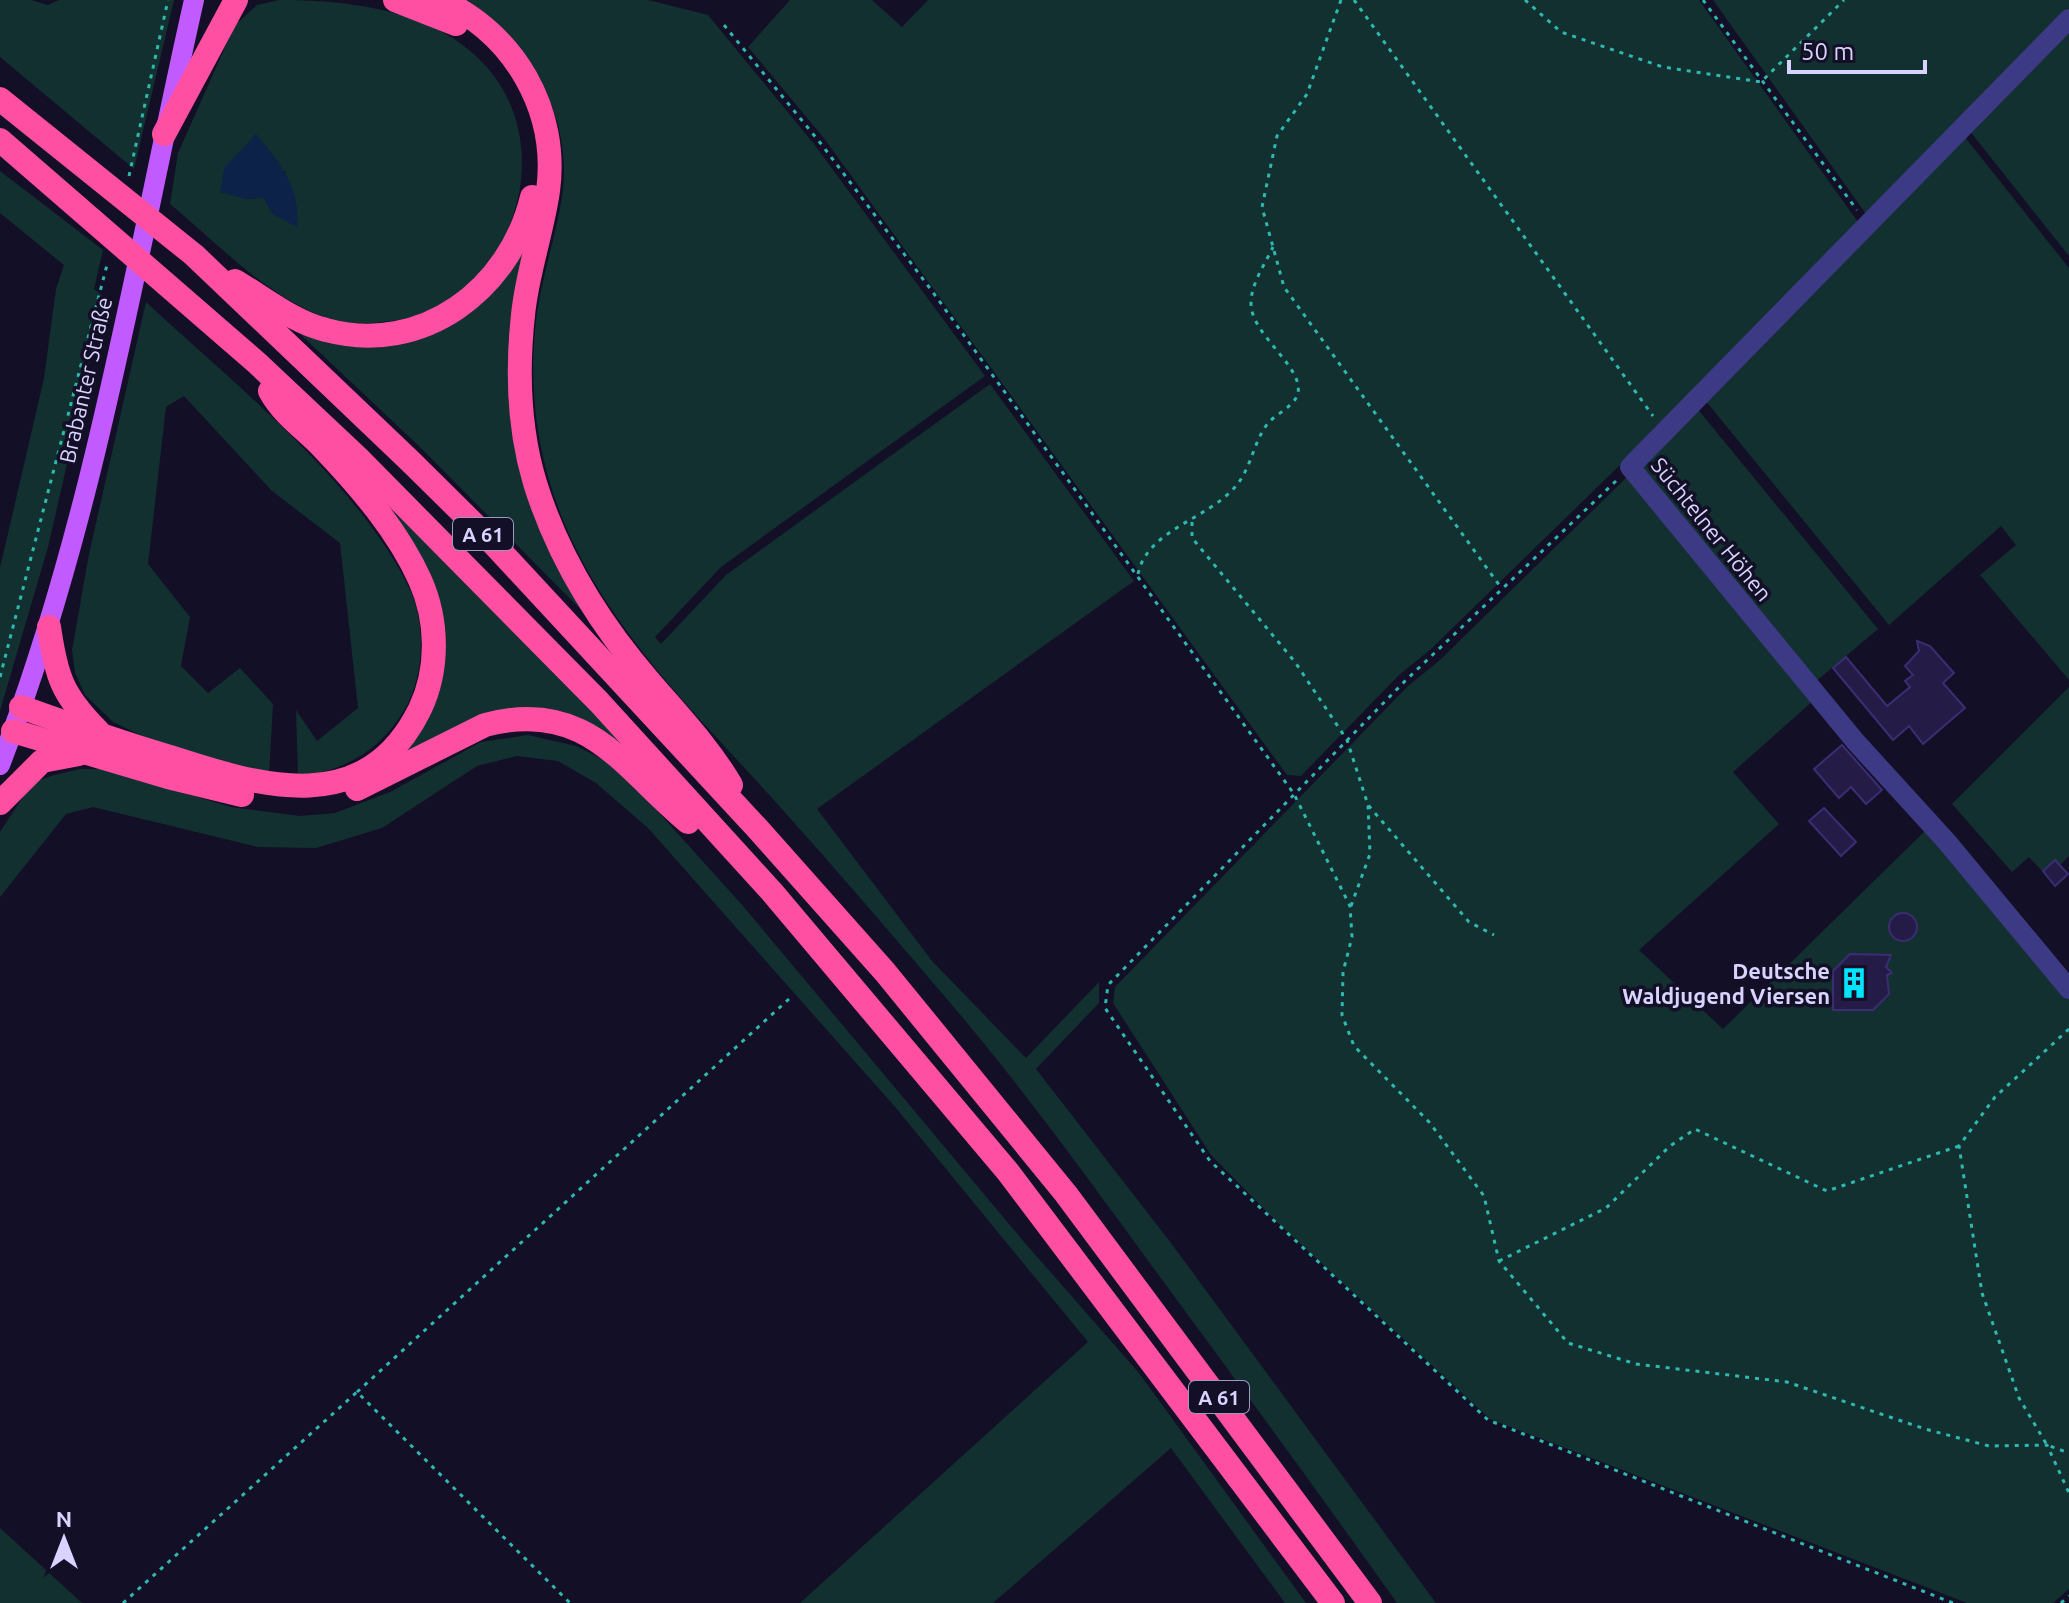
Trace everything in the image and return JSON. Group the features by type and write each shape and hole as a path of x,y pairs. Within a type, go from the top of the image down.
{"highway":[{"path":"164,134 236,0"},
{"path":"194,255 298,319 326,330 355,335 396,333 441,319 471,300 499,272 521,233 534,191 535,157 523,104 496,58 472,35 445,18 395,0"},
{"path":"440,0 482,24 508,49 528,82 547,134 548,189 523,313 519,368 529,457 551,525 591,606 647,679 709,750 757,828"},
{"name":"A 61","path":"0,99 194,255 491,541 757,828 885,972 1066,1194 1370,1603"},
{"name":"A 61","path":"0,140 257,363 468,566 599,702 772,892 1017,1184 1333,1603"},
{"path":"13,731 94,745 251,782 308,787 343,779 372,764 398,744 423,702 434,644 428,600 421,581 392,531 323,448 279,406 257,363"},
{"path":"49,627 59,683 94,745"},
{"path":"21,707 94,745 228,792 270,800 306,800 358,788 423,753 485,725 502,720 545,720 584,734 609,748 633,767 683,818 772,892"},
{"path":"0,803 42,761 94,745"}],"main road":[{"name":"Brabanter Straße","path":"0,765 49,627 125,317 194,0"}],"street":[{"name":"Süchtelner Höhen","path":"2069,19 1630,467 1855,741 1947,842 2069,989"}],"path":[{"path":"137,142 168,0"},
{"path":"1341,0 1307,94 1277,136 1262,207 1284,287 1502,589"},
{"path":"1354,0 1663,431"},
{"path":"1525,0 1561,32 1663,67 1761,82"},
{"path":"1703,0 1867,222"},
{"path":"1761,82 1844,0"},
{"path":"724,25 822,145 923,279 1294,794 1350,906 1352,937 1343,972 1342,1015 1354,1046 1430,1123 1484,1196 1499,1261 1568,1343 1636,1364 1787,1382 1925,1429 1989,1446 2047,1445 2069,1453"},
{"path":"1137,576 1147,552 1233,489 1247,471 1269,423 1295,401 1300,388 1296,377 1269,342 1252,313 1256,282 1273,247"},
{"path":"0,677 99,298"},
{"path":"1630,467 1347,740 1108,985 1105,1008 1210,1161 1488,1420 1953,1603"},
{"path":"1192,522 1192,538 1295,662 1347,740 1368,805 1370,854 1350,906"},
{"path":"1368,805 1469,922 1494,935"},
{"path":"123,1603 789,999"},
{"path":"1499,1261 1606,1208 1670,1146 1695,1129 1827,1191 1959,1146 1995,1097 2069,1029"},
{"path":"1959,1146 1982,1293 2019,1398 2047,1445 2069,1493"},
{"path":"357,1392 570,1603"},
{"path":"2061,1603 2069,1596"}],"green space":[{"path":"0,0 31,0 48,5 59,0 174,0 134,169 0,57"},
{"path":"279,0 331,2 411,18 458,41 478,58 505,93 519,133 522,174 513,215 495,253 469,285 434,308 392,321 339,322 309,311 266,285 170,204 178,153 235,25 257,5","holes":["286,171 274,215 263,197 248,199 221,192"]},
{"path":"465,0 648,0 708,15 814,144 985,376 721,567 655,637 661,644 726,575 990,384 1134,581 817,809 932,961 1026,1058 1099,982 1099,1003 1036,1069 1171,1243 1436,1603 1397,1603 1018,1086 868,907 655,668 603,597 581,559 554,497 537,426 533,379 535,330 562,197 564,167 561,139 554,110 527,59 488,17"},
{"path":"790,0 872,0 902,27 928,0 1699,0 1858,222 1619,466 1430,650 1399,675 1301,776 1287,775 823,137 748,47"},
{"path":"1713,0 2069,0 2069,8 1866,214"},
{"path":"2069,30 2069,256 1969,130"},
{"path":"1964,136 2069,268 2069,680 1980,575 2016,545 2001,526 1889,625 1704,399"},
{"path":"0,171 103,250 94,289 105,298 48,547 0,711 0,568 44,378 56,289 64,265 0,213"},
{"path":"529,237 514,412 583,612 422,449 298,332 436,330"},
{"path":"146,302 255,401 328,474 389,552 411,592 419,620 421,651 411,696 395,724 384,736 373,747 346,763 298,777 296,710 317,741 358,708 340,543 272,491 184,396 166,407 148,564 190,617 181,666 208,693 240,668 273,704 269,776 155,742 113,722 85,695 75,673 72,650 89,554"},
{"path":"1696,407 1878,629 1814,683 1643,477 1643,461"},
{"path":"1628,476 1814,700 1733,772 1779,824 1639,950 1723,1029 1928,828 2069,999 2069,1589 2053,1603 1967,1603 1490,1419 1279,1224 1211,1155 1113,1003 1115,987 1408,686 1440,660"},
{"path":"389,507 490,604 638,760 556,718 392,760 440,662"},
{"path":"2069,687 2069,856 2060,865 2055,860 2042,871 2029,857 2012,872 1952,804"},
{"path":"528,735 576,746 606,761 643,795 743,906 1025,1243 1139,1373 1306,1603 1285,1603 1171,1448 993,1603 800,1603 1088,1342 896,1108 648,828 596,783 558,761 517,756 477,766 382,828 316,848 258,847 93,807 66,814 0,897 0,832 32,783 54,775 80,769 104,769 231,807 300,816 335,813 390,792 481,742"},
{"path":"0,1528 82,1603 0,1603"}],"water":[{"path":"256,134 281,166 292,188 296,200 297,227 274,215 263,197 248,199 220,192 224,168"}],"building":[{"path":"1917,641 1930,646 1954,673 1943,683 1965,708 1923,744 1909,726 1893,740 1833,668 1846,657 1887,706 1910,687 1905,681 1913,675 1905,666 1919,651"},
{"path":"1842,745 1882,790 1866,804 1851,787 1839,798 1814,769"},
{"path":"1824,808 1856,842 1841,856 1809,821"},
{"path":"2055,860 2068,874 2055,886 2043,871"},
{"path":"1903,913 1913,917 1917,927 1913,937 1903,941 1893,937 1889,927 1893,917"},
{"path":"1850,954 1891,955 1886,967 1892,973 1887,975 1889,994 1873,1010 1833,1010 1833,971"}],"place":[{"name":"Deutsche Waldjugend Viersen","path":"1854,983"}]}
